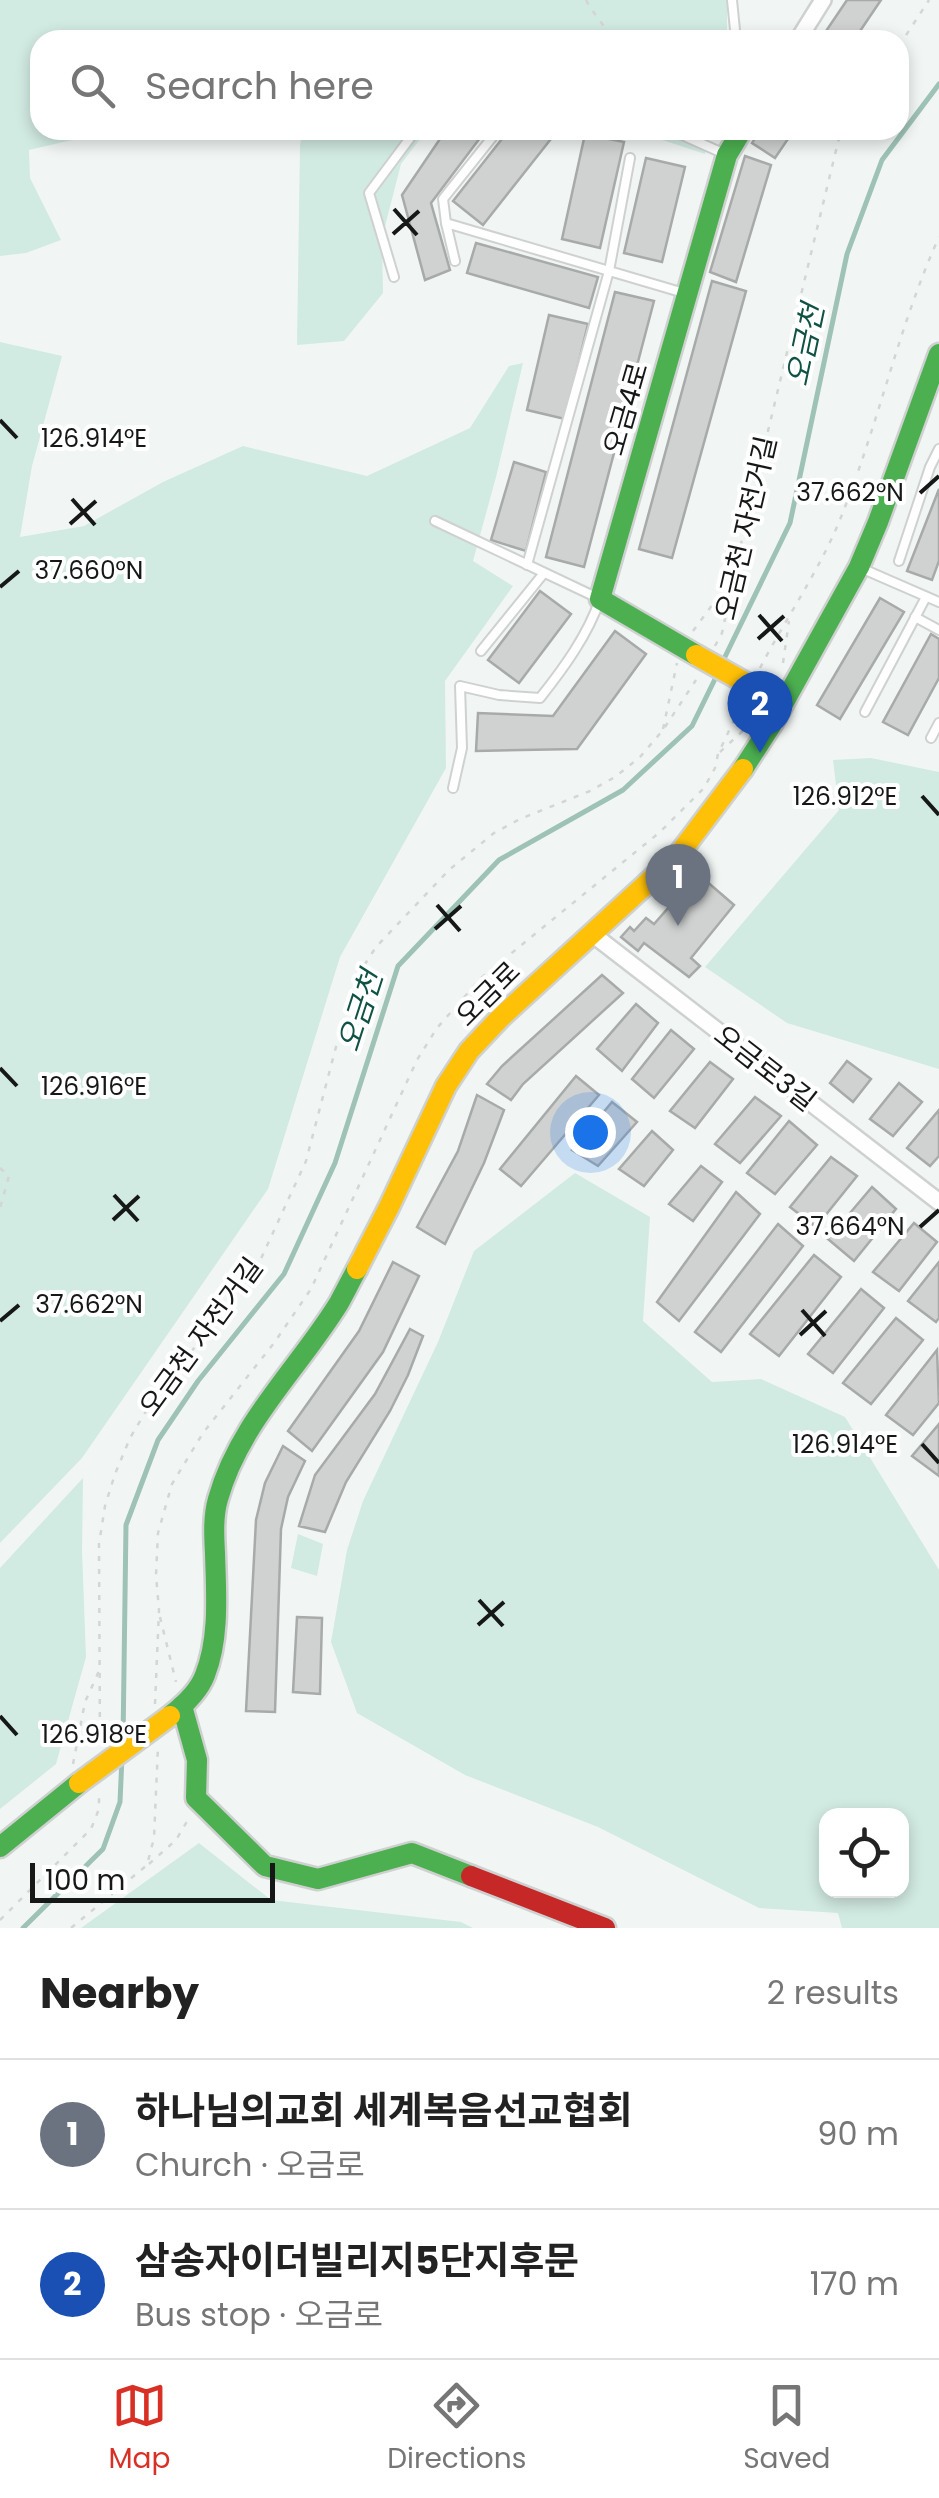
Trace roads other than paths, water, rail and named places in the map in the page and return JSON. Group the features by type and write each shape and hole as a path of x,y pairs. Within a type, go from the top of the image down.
{"street":[{"path":"804,30 823,0"},
{"name":"오금4로","path":"600,599 727,154 736,140"},
{"name":"오금로","path":"171,1705 204,1678 213,1643 217,1501 231,1463 261,1410 338,1304 446,1086 470,1052 501,1017 679,854 731,788 768,690 828,626 858,568 939,354"},
{"path":"600,599 697,659 768,690"},
{"name":"오금로3길","path":"591,934 939,1202"},
{"path":"0,1847 171,1705 198,1760 196,1798 264,1866 318,1879 412,1854 605,1928"}],"lane":[{"path":"732,0 735,30"},
{"path":"394,277 370,194 409,140"},
{"path":"455,261 442,199 490,140"},
{"path":"694,140 727,154"},
{"path":"526,565 609,271 630,158"},
{"path":"446,223 688,294"},
{"path":"899,562 939,449"},
{"path":"435,521 600,599 596,613 540,698 499,695 460,686 462,748 454,788"},
{"path":"858,568 939,602"},
{"path":"481,651 544,573"},
{"path":"864,712 926,596"},
{"path":"915,617 939,630"},
{"path":"931,738 939,724"}],"waterway":[{"name":"오금천","path":"909,124 939,84"},
{"name":"오금천","path":"721,665 790,523 847,254 882,160 897,140"},
{"name":"오금천","path":"123,1741 126,1525 158,1440 198,1381 284,1274 335,1163 398,966 499,860 623,790 692,726 717,675"},
{"name":"오금천","path":"23,1928 103,1849 120,1802 122,1757"}],"place":[{"name":"삼송자이더빌리지5단지후문","path":"760,753"},
{"name":"하나님의교회 세계복음선교협회","path":"678,926"}]}
